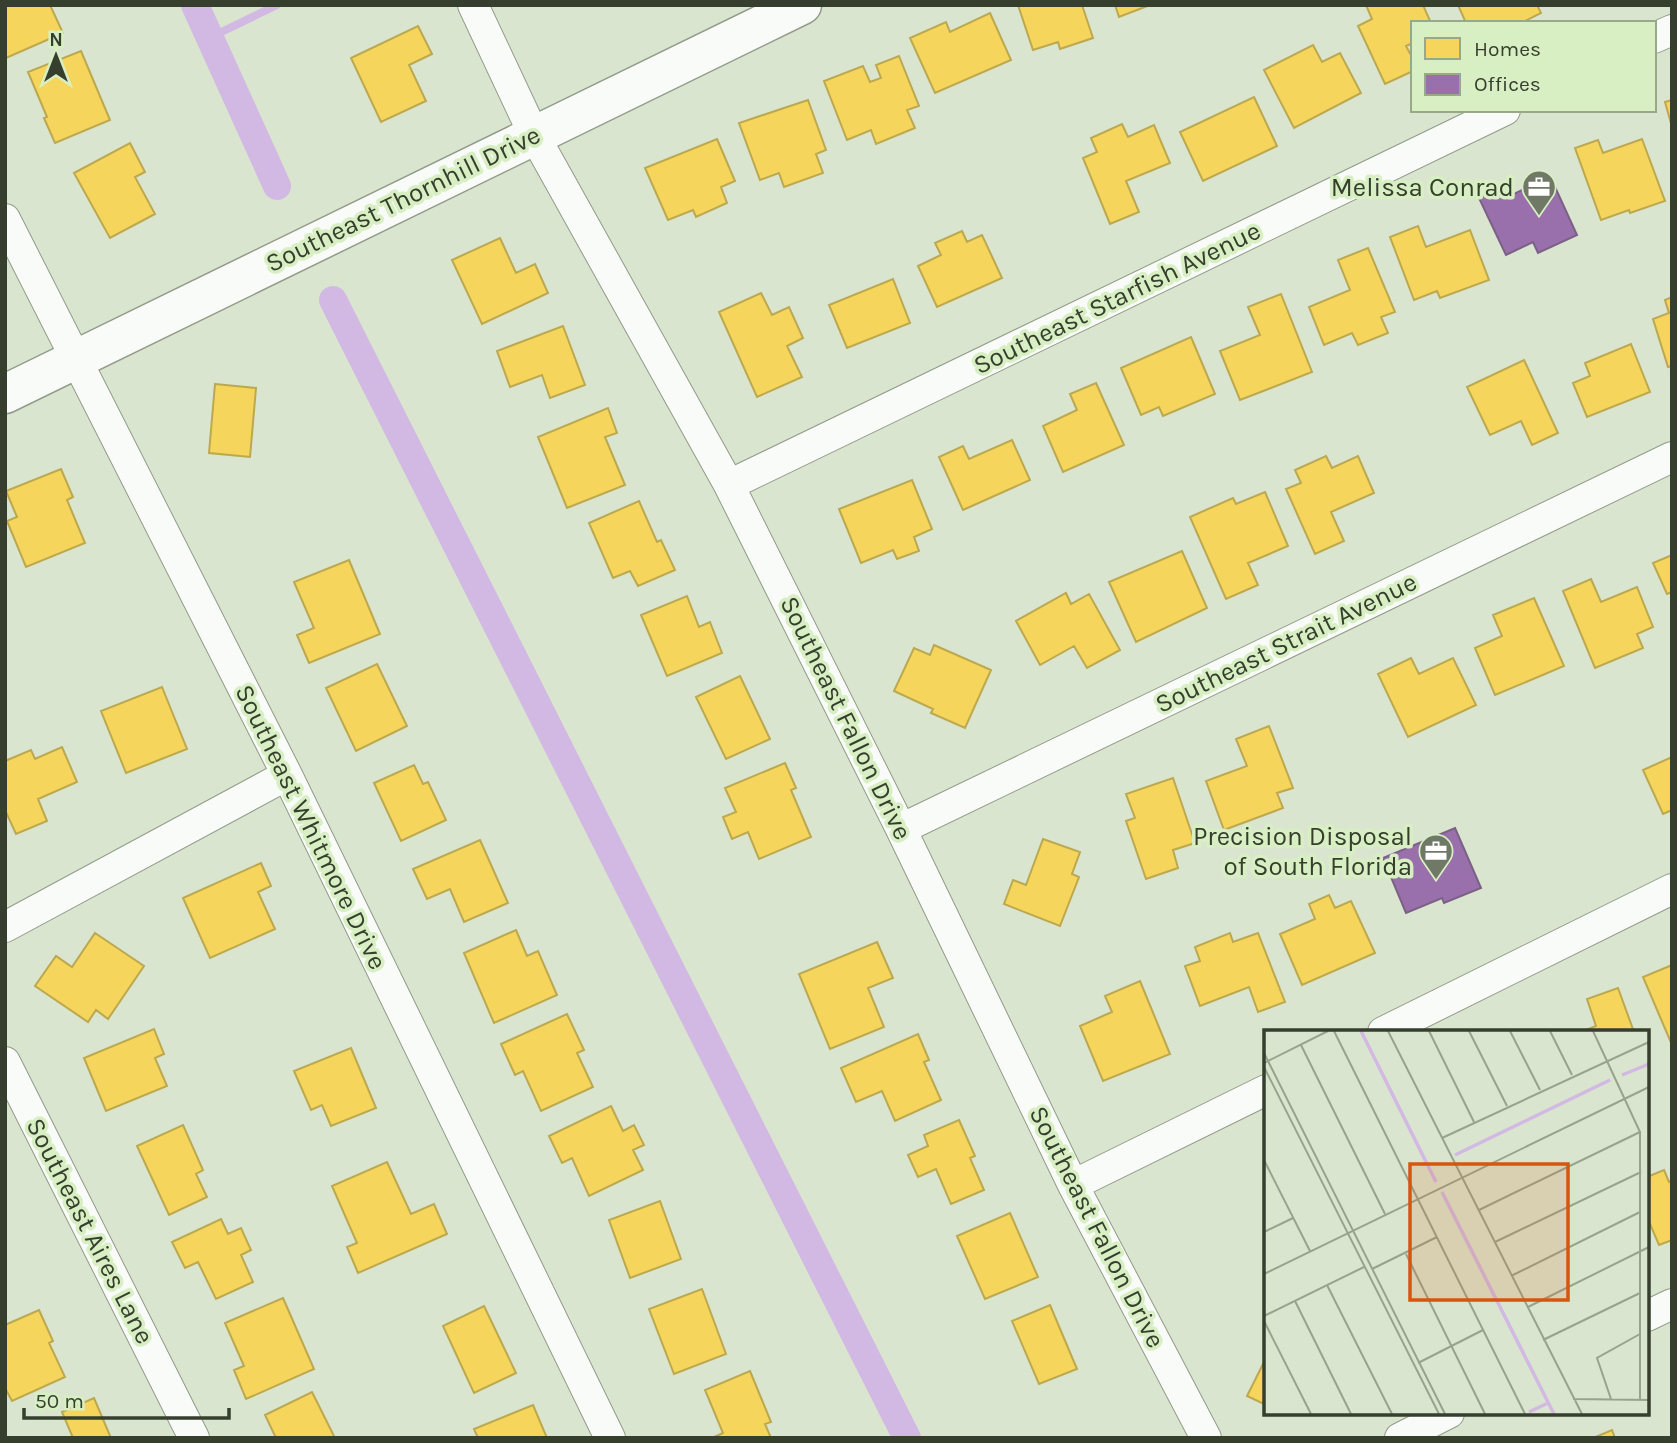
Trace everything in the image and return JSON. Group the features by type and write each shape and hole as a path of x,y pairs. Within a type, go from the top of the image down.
{"street":[{"name":"Southeast Fallon Drive","path":"473,5 534,135 729,485 901,829 1073,1185 1206,1438"},
{"name":"Southeast Thornhill Drive","path":"5,394 802,5"},
{"path":"1656,37 1672,30"},
{"name":"Southeast Starfish Avenue","path":"729,485 1501,112"},
{"name":"Southeast Whitmore Drive","path":"5,219 287,775 610,1438"},
{"name":"Southeast Strait Avenue","path":"901,829 1672,457"},
{"path":"5,927 287,775"},
{"path":"1387,1030 1672,889"},
{"name":"Southeast Aires Lane","path":"5,1062 194,1438"},
{"path":"1073,1185 1264,1091"},
{"path":"1649,1315 1672,1304"},
{"path":"1399,1438 1445,1415"}],"building: Homes":[{"path":"5,5 50,5 63,33 6,58"},
{"path":"1018,5 1082,5 1093,38 1060,49 1058,42 1033,50"},
{"path":"1115,5 1150,5 1119,17"},
{"path":"1366,5 1423,5 1430,21 1411,21 1411,44 1406,46 1411,55 1411,72 1385,84 1358,26 1372,19"},
{"path":"1458,5 1537,5 1541,13 1525,21 1465,21"},
{"path":"990,13 1011,60 935,93 910,38 946,22 950,32"},
{"path":"418,26 432,54 409,65 426,101 381,122 351,58"},
{"path":"1313,45 1322,62 1340,53 1361,93 1294,128 1264,70"},
{"path":"81,51 110,120 55,143 28,72"},
{"path":"899,56 919,106 907,110 915,128 876,144 871,130 847,140 824,81 863,66 870,82 881,78 876,65"},
{"path":"1254,97 1277,146 1203,181 1180,132"},
{"path":"808,100 826,150 816,154 823,173 784,187 779,173 760,180 739,123"},
{"path":"1672,100 1672,127 1665,102"},
{"path":"1122,124 1128,137 1154,125 1170,163 1126,181 1139,212 1110,224 1083,158 1097,152 1091,138"},
{"path":"717,139 735,181 721,187 727,203 696,217 693,210 668,220 645,168"},
{"path":"1642,139 1665,201 1601,220 1575,148 1598,140 1603,153"},
{"path":"130,143 145,172 135,177 155,214 110,238 74,173"},
{"path":"1418,226 1426,247 1470,230 1489,280 1440,298 1437,291 1414,300 1390,237"},
{"path":"962,231 967,242 982,235 1002,278 937,307 918,266 941,255 935,243"},
{"path":"500,238 516,273 535,264 548,293 482,324 452,260"},
{"path":"1368,248 1395,312 1381,317 1388,333 1358,345 1352,333 1324,345 1309,307 1350,290 1338,260"},
{"path":"893,279 910,323 847,348 829,305"},
{"path":"761,293 772,315 789,307 803,338 787,346 802,377 757,397 719,312"},
{"path":"1281,294 1312,372 1240,400 1220,351 1260,335 1248,307"},
{"path":"1672,297 1672,366 1668,367 1653,319 1669,313 1665,300"},
{"path":"563,326 585,385 550,398 542,375 510,387 497,351"},
{"path":"1191,337 1215,394 1163,416 1159,407 1141,415 1121,368"},
{"path":"1631,344 1650,392 1587,417 1573,383 1590,376 1585,363"},
{"path":"1524,360 1558,433 1532,445 1521,421 1490,435 1467,387"},
{"path":"1096,383 1124,445 1063,472 1043,426 1077,410 1070,394"},
{"path":"215,384 256,388 250,457 209,453"},
{"path":"608,408 617,433 605,437 625,485 567,508 538,437"},
{"path":"1012,440 1030,480 963,510 939,457 963,446 969,459"},
{"path":"1326,456 1332,468 1358,456 1374,493 1331,512 1344,541 1315,554 1286,489 1301,483 1295,470"},
{"path":"61,469 73,497 67,500 85,543 26,567 7,521 17,517 6,491"},
{"path":"912,480 932,529 914,537 919,551 897,559 893,550 861,563 839,509"},
{"path":"1265,492 1288,546 1248,563 1258,585 1226,599 1190,517 1233,498 1236,504"},
{"path":"639,501 657,542 661,540 675,570 638,586 630,571 613,578 589,523"},
{"path":"1182,551 1207,608 1136,642 1109,582"},
{"path":"1672,555 1672,592 1667,594 1653,563"},
{"path":"349,560 380,634 309,663 297,635 314,628 294,582"},
{"path":"1591,579 1601,602 1637,587 1653,627 1637,634 1643,648 1595,668 1563,591"},
{"path":"1066,593 1071,604 1089,594 1120,650 1087,668 1074,646 1040,665 1016,621"},
{"path":"687,596 699,627 710,622 722,653 667,676 641,615"},
{"path":"1534,598 1564,666 1495,695 1475,648 1502,636 1493,615"},
{"path":"934,645 991,670 965,728 931,713 933,709 894,691 914,648 930,655"},
{"path":"1411,658 1419,674 1453,658 1476,705 1408,737 1378,674"},
{"path":"377,664 407,726 356,751 326,688"},
{"path":"740,676 770,739 726,759 696,697"},
{"path":"162,687 187,749 126,773 101,711"},
{"path":"1269,726 1293,788 1277,793 1283,808 1224,830 1206,781 1247,766 1236,739"},
{"path":"62,747 77,782 38,799 47,821 16,834 5,810 5,761 31,750 35,759"},
{"path":"1672,757 1672,810 1663,814 1643,770"},
{"path":"785,763 796,788 791,790 811,837 759,859 748,832 732,839 723,817 736,812 725,788"},
{"path":"414,765 423,784 428,782 446,820 401,841 374,783"},
{"path":"1173,778 1195,843 1173,850 1178,868 1146,879 1126,821 1135,818 1126,794"},
{"path":"1043,839 1080,852 1072,874 1079,877 1060,926 1004,904 1013,880 1026,885"},
{"path":"480,840 508,903 464,922 450,889 427,899 413,869"},
{"path":"261,863 271,886 258,892 275,929 210,958 183,898"},
{"path":"1329,895 1335,908 1351,901 1375,953 1302,985 1280,934 1315,919 1309,904"},
{"path":"516,930 527,956 538,951 557,995 494,1023 464,953"},
{"path":"95,933 144,966 108,1019 96,1010 88,1022 35,986 56,956 72,967"},
{"path":"1230,933 1233,942 1258,933 1285,1002 1258,1012 1249,987 1200,1006 1185,966 1200,961 1195,947"},
{"path":"877,942 893,978 868,988 884,1027 830,1049 799,974"},
{"path":"1672,965 1672,1045 1643,977"},
{"path":"1140,981 1170,1054 1103,1081 1080,1026 1112,1012 1105,996"},
{"path":"1618,988 1633,1030 1586,1030 1596,1026 1587,999"},
{"path":"567,1014 584,1050 577,1053 593,1087 541,1111 523,1071 515,1075 501,1044"},
{"path":"154,1029 164,1054 155,1058 167,1086 106,1111 84,1058"},
{"path":"918,1034 929,1060 924,1062 941,1100 895,1121 882,1091 856,1102 841,1068"},
{"path":"351,1048 376,1108 331,1126 322,1105 311,1110 294,1071"},
{"path":"611,1106 623,1131 634,1125 644,1145 633,1150 643,1170 589,1196 572,1158 562,1163 549,1136"},
{"path":"959,1120 975,1156 970,1158 984,1190 951,1204 936,1169 918,1177 908,1155 928,1146 924,1135"},
{"path":"183,1125 203,1170 196,1174 207,1197 169,1215 137,1146"},
{"path":"387,1162 411,1214 434,1204 447,1234 358,1273 347,1247 357,1243 332,1186"},
{"path":"1664,1170 1669,1182 1672,1181 1672,1240 1659,1245 1649,1222 1649,1176"},
{"path":"660,1201 681,1259 630,1278 609,1220"},
{"path":"1010,1213 1038,1277 985,1299 957,1236"},
{"path":"221,1219 228,1234 241,1228 251,1250 241,1255 253,1282 216,1299 198,1262 185,1268 172,1242"},
{"path":"702,1289 726,1354 674,1374 649,1309"},
{"path":"283,1298 314,1369 246,1399 234,1370 244,1366 225,1323"},
{"path":"1050,1305 1077,1369 1039,1384 1012,1321"},
{"path":"484,1306 516,1373 474,1393 443,1326"},
{"path":"39,1310 53,1341 49,1343 65,1377 12,1401 5,1388 5,1325"},
{"path":"1264,1362 1264,1404 1247,1396"},
{"path":"750,1371 771,1422 765,1424 771,1438 712,1438 723,1433 705,1390"},
{"path":"312,1392 335,1438 276,1438 265,1415"},
{"path":"94,1398 111,1438 73,1438 62,1412"},
{"path":"533,1405 547,1438 478,1438 474,1429"},
{"path":"1612,1430 1615,1438 1593,1438"}],"building: Offices":[{"path":"1550,176 1577,235 1538,253 1533,242 1506,255 1479,198 1505,186 1510,196"},
{"path":"1455,828 1481,888 1444,903 1442,898 1406,913 1383,858"}],"waterway":[{"path":"195,5 277,186"},
{"path":"211,37 277,5"},
{"path":"333,300 907,1438"}],"place":[{"name":"Melissa Conrad","path":"1539,217"},
{"name":"Precision Disposal of South Florida","path":"1436,881"}]}
